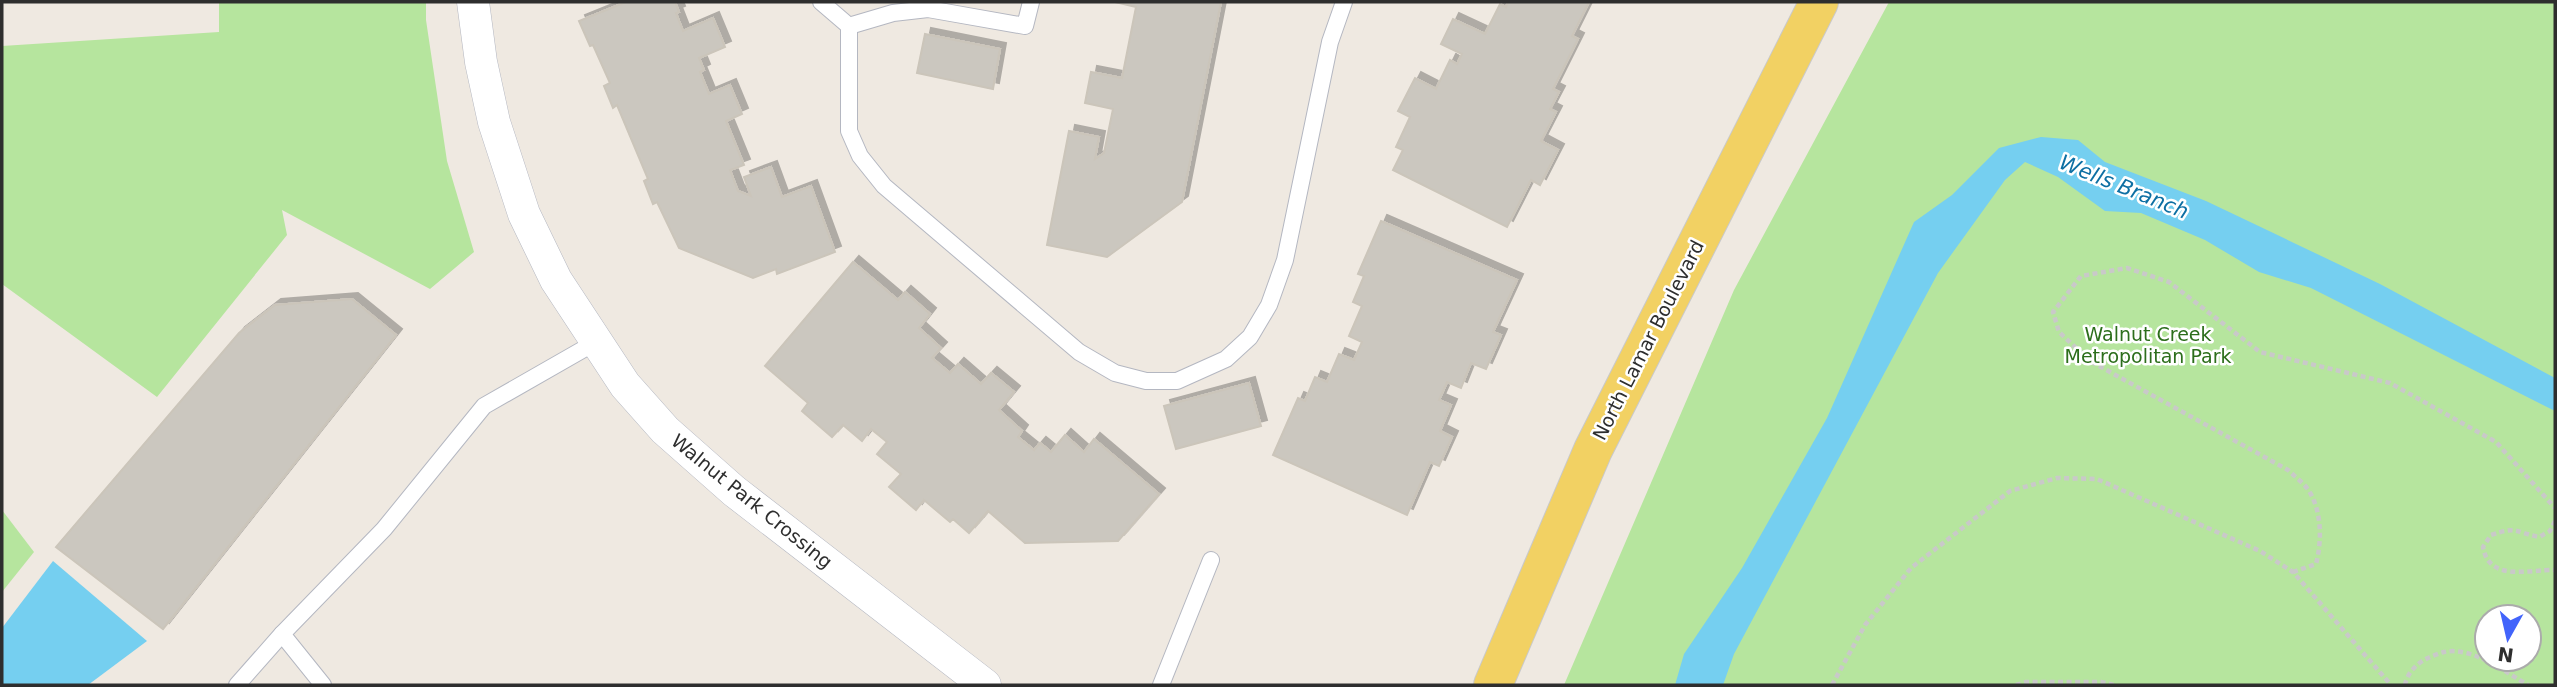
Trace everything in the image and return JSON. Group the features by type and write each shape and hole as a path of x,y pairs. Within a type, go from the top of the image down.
{"main road":[{"name":"North Lamar Boulevard","path":"1493,685 1593,450 1819,2"}],"street":[{"name":"Walnut Park Crossing","path":"473,2 481,62 494,122 524,214 556,280 625,385 675,439 734,491 985,685"}],"lane":[{"path":"821,2 849,26 849,131 860,156 884,186 1079,352 1115,373 1146,381 1177,381 1226,359 1250,337 1269,305 1285,260 1330,42 1344,2"},
{"path":"849,26 893,13 928,9 1025,26 1031,2"},
{"path":"237,685 384,528 484,406 596,342"},
{"path":"1161,685 1211,560"},
{"path":"282,634 323,685"}],"path":[{"path":"2293,572 2316,564 2321,545 2319,522 2309,490 2288,470 2090,361 2059,332 2053,312 2081,276 2127,268 2169,282 2260,352 2390,383 2496,442 2555,508"},
{"path":"1832,685 1865,625 1911,568 2010,491 2057,478 2097,479 2260,551 2293,572 2391,685"},
{"path":"2555,521 2550,530 2539,537 2509,529 2491,535 2483,547 2485,558 2493,566 2508,571 2524,573 2544,568 2555,570"},
{"path":"2405,685 2418,662 2445,652 2462,653 2480,659 2528,685"},
{"path":"2016,685 2026,682 2101,682 2114,685"}],"green space":[{"path":"219,2 426,2 426,20 447,161 474,252 430,289 282,210 287,235 157,397 2,284 2,46 219,32"},
{"name":"Walnut Creek Metropolitan Park","path":"1889,2 2555,2 2555,685 1564,685 1734,290"},
{"path":"2,510 34,552 2,592"}],"water":[{"name":"Wells Branch","path":"2041,137 2078,140 2105,162 2206,201 2380,284 2555,378 2555,411 2311,288 2259,272 2205,240 2141,213 2105,211 2058,177 2025,162 2005,180 1938,273 1734,654 1723,685 1675,685 1684,654 1742,568 1827,418 1914,222 1952,195 1999,148"},
{"path":"53,561 147,641 88,685 2,685 2,628"}],"building":[{"path":"626,2 675,2 683,31 713,18 725,47 699,58 704,70 700,72 709,94 730,85 742,114 726,121 744,165 730,170 738,191 751,196 744,177 771,167 782,197 811,186 835,252 777,274 776,269 753,278 679,248 657,202 653,204 644,181 648,179 617,105 613,108 604,86 610,83 579,21"},
{"path":"1115,2 1221,2 1182,202 1107,257 1047,245 1069,131 1099,137 1095,159 1104,153 1113,109 1085,103 1091,72 1122,78 1136,7"},
{"path":"1508,2 1589,2 1572,36 1578,39 1553,89 1559,92 1550,109 1556,112 1541,141 1558,150 1540,185 1531,180 1507,227 1393,170 1403,150 1396,147 1410,117 1398,111 1415,78 1436,89 1450,60 1457,64 1462,54 1441,44 1453,19 1485,34 1500,4 1506,7"},
{"path":"925,34 1000,49 993,89 917,73"},
{"path":"1381,221 1517,280 1493,332 1501,335 1486,369 1471,363 1461,388 1447,382 1439,400 1451,405 1440,431 1452,437 1439,466 1430,462 1407,515 1273,455 1298,398 1305,401 1315,377 1327,382 1339,354 1354,360 1362,342 1349,336 1362,306 1353,302 1364,276 1358,274"},
{"path":"853,262 898,300 905,292 930,314 919,328 941,348 932,358 950,373 958,364 981,384 991,373 1014,392 999,410 1022,431 1018,437 1034,450 1040,443 1051,452 1065,435 1084,452 1094,439 1159,494 1118,541 1025,543 988,511 969,533 953,519 950,522 924,500 916,510 889,487 901,474 877,454 887,442 871,429 862,441 843,425 832,437 802,411 808,403 765,366"},
{"path":"352,299 396,335 163,629 56,547 239,333 275,305"},
{"path":"1249,383 1261,426 1176,449 1164,406"}]}
